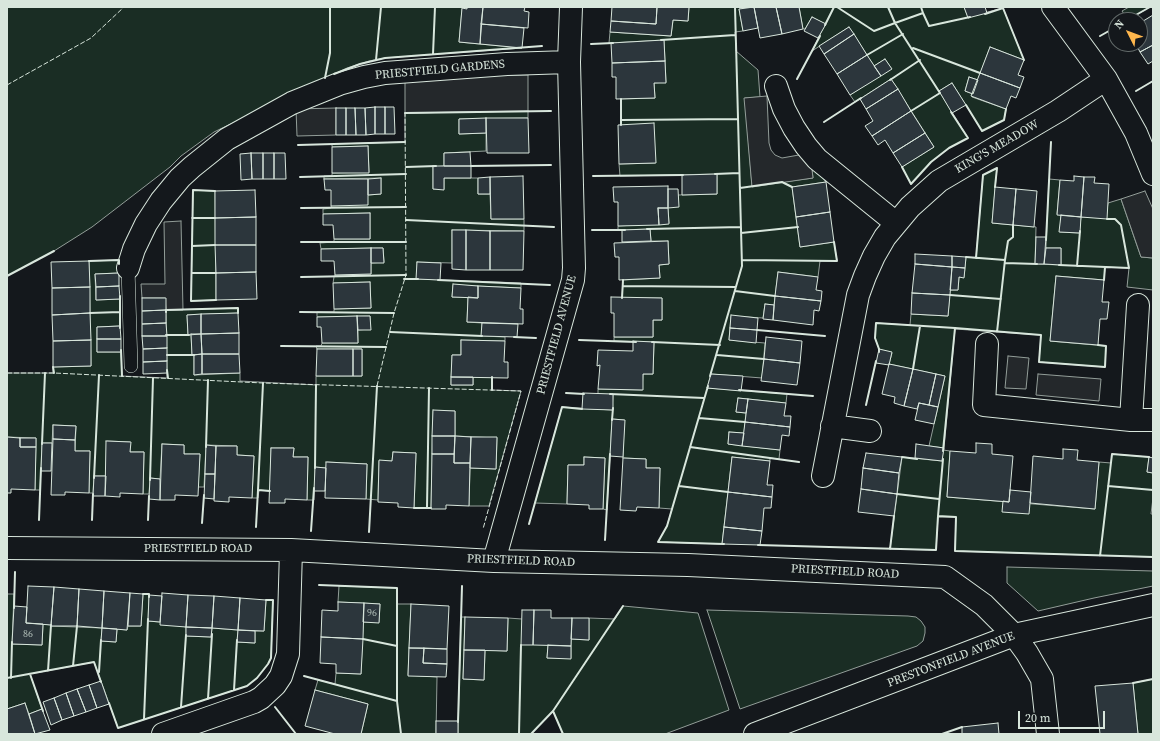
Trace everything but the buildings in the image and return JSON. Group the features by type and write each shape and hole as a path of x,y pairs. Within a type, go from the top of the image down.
{"street":[{"name":"PRIESTFIELD AVENUE","path":"494,561 573,280 574,268 569,62 571,7"},
{"path":"1053,7 1106,79 1136,133 1153,174"},
{"name":"PRIESTFIELD GARDENS","path":"128,268 134,249 146,224 161,200 180,178 227,139 292,103 339,84 364,76 385,73 507,64 569,62"},
{"name":"KING'S MEADOW","path":"823,476 858,295 864,276 874,256 896,223 910,207 939,181 1058,111 1106,79"},
{"path":"776,86 784,109 794,128 817,159 896,223"},
{"path":"1131,420 1138,305"},
{"path":"987,344 984,405 1131,420 1153,420"},
{"path":"832,426 870,430"},
{"name":"PRIESTFIELD ROAD","path":"7,548 291,550 494,561 688,565 945,576 984,605 1014,635 1027,653 1042,679 1048,734"},
{"path":"163,734 254,702 261,698 275,685 281,676 288,654 291,550"},
{"name":"PRESTONFIELD AVENUE","path":"755,734 1014,635 1153,605"}],"lane":[{"path":"128,268 131,366"}],"green space":[{"path":"7,7 467,7 467,9 462,9 459,42 522,48 385,58 347,68 214,132 181,156 170,167 92,227 54,251 7,276"},
{"path":"689,7 752,7 739,9 743,31 735,32 736,51 758,70 760,97 745,98 752,186 813,178 810,153 816,170 826,182 792,187 800,247 834,242 837,261 820,261 818,277 778,272 774,305 765,304 763,318 731,316 729,340 765,343 762,378 711,374 707,388 787,394 786,403 738,398 736,412 746,413 744,433 729,432 728,444 780,450 779,459 770,458 770,461 732,457 722,544 658,542 667,526 672,509 659,508 660,468 646,468 646,459 623,458 624,420 612,419 607,510 603,509 605,458 584,457 584,465 568,465 567,504 535,503 562,407 612,410 613,395 598,394 598,389 642,390 643,374 653,374 654,342 614,341 614,337 653,337 653,320 662,320 662,298 622,298 623,280 660,278 659,265 669,264 668,241 651,241 650,229 618,230 618,226 669,223 668,208 678,195 717,194 717,174 620,176 619,164 655,163 621,125 621,99 655,98 654,83 666,82 664,40 609,43 610,32 671,36 673,20 688,21"},
{"path":"799,7 964,7 968,17 1003,8 1024,60 990,47 978,80 969,77 965,91 973,94 972,97 1006,109 1004,120 982,131 952,83 939,91 968,138 949,148 931,162 911,184 902,167 934,147 891,79 855,102 850,95 891,68 885,59 874,66 849,27 812,51 825,24 812,17 805,29 803,29"},
{"path":"1129,7 1150,7 1142,12 1122,11"},
{"path":"528,111 528,118 459,119 459,134 486,133 486,151 444,153 444,166 433,167 433,189 444,189 444,178 478,178 478,194 490,194 491,219 524,219 524,231 452,230 452,263 417,262 417,279 521,283 521,288 453,285 452,297 468,297 467,322 482,323 482,336 505,337 505,341 461,340 461,355 452,355 451,385 473,385 473,377 492,377 492,390 521,391 489,506 469,506 470,468 496,469 497,438 455,436 455,411 433,411 431,508 414,508 416,453 393,452 392,461 379,461 378,500 366,499 367,464 327,462 326,468 315,467 314,500 307,500 308,457 293,457 294,448 271,448 270,491 259,490 258,498 252,498 254,456 237,455 237,446 206,445 204,487 198,487 200,454 184,454 184,445 162,444 160,479 150,478 149,494 143,494 144,452 130,452 130,442 107,441 106,476 94,476 93,493 89,493 90,451 75,451 76,426 53,425 52,443 42,443 40,490 35,490 36,438 7,437 7,373 53,373 53,367 91,366 89,261 119,260 119,273 95,274 96,300 120,299 120,326 97,327 97,352 121,352 122,376 167,378 166,310 238,308 238,313 187,315 188,334 191,334 192,354 194,355 194,375 240,373 240,381 316,385 316,376 362,376 362,349 317,349 316,346 321,346 322,343 358,343 358,330 370,329 370,316 317,317 317,312 334,312 334,309 371,308 370,282 333,283 334,277 335,275 371,274 371,263 384,262 383,248 321,249 320,243 334,242 334,239 370,239 370,213 323,214 323,209 331,208 331,206 368,195 381,194 381,178 324,179 324,176 332,176 332,173 369,172 368,146 332,147 332,144 405,142 405,113"},
{"path":"997,168 992,223 1036,227 1035,264 1061,265 1061,248 1046,248 1049,179 1060,180 1057,214 1061,215 1060,232 1079,233 1081,217 1106,218 1108,203 1121,199 1141,257 1153,258 1153,290 1127,287 1129,268 1105,267 1104,280 1056,276 1050,341 1106,346 1105,367 1039,362 1041,335 955,329 944,448 929,446 945,376 889,364 892,353 879,349 875,338 876,323 910,325 911,314 948,316 950,290 958,290 959,277 964,277 966,257 976,258 983,175"},
{"path":"193,190 215,191 216,300 191,301"},
{"path":"943,450 950,451 947,497 1095,509 1099,462 1111,463 1112,454 1149,457 1147,472 1153,473 1153,498 1151,514 1153,514 1153,557 955,551 956,517 938,517 936,550 890,549 902,457 942,461"},
{"path":"1007,567 1153,571 1153,586 1038,611 1007,583"},
{"path":"339,586 397,588 397,604 411,604 408,675 437,677 436,734 361,734 368,704 315,690 318,680 335,684 336,673 361,674 363,622 379,622 380,604 338,602"},
{"path":"7,594 14,594 12,644 42,645 43,624 51,626 102,628 101,641 116,642 117,629 127,630 128,626 141,626 143,594 149,594 148,621 186,627 186,636 211,637 212,628 238,630 237,642 255,643 255,631 264,631 266,600 273,600 271,658 257,678 247,686 118,728 94,662 30,674 42,709 29,714 25,703 7,709"},
{"path":"623,606 698,613 729,710 665,734 563,734 553,711 531,734 458,734 461,617 465,617 463,679 484,680 485,650 507,651 508,618 522,619 548,645 547,658 571,658 571,639 589,640 589,618 615,619"},
{"path":"707,610 908,616 916,617 921,621 925,627 925,633 923,641 917,646 740,709"},
{"path":"1153,679 1153,734 1138,734 1133,683"}],"shaded area":[{"path":"528,75 528,111 405,113 405,76"},
{"path":"767,96 769,143 771,150 775,155 782,158 810,153 813,178 752,187 744,98"},
{"path":"336,108 336,135 297,136 296,109"},
{"path":"1145,191 1153,209 1153,258 1141,257 1121,199"},
{"path":"181,221 183,310 166,310 165,298 142,298 141,284 165,284 164,222"},
{"path":"1008,356 1029,358 1026,389 1005,388"},
{"path":"1038,374 1101,379 1099,401 1036,395"}],"fence":[{"path":"7,85 91,38 124,7"},
{"path":"377,386 394,313 406,275 405,113"},
{"path":"7,373 54,373 263,383 521,391 483,529"}],"wall":[{"path":"325,78 330,53 330,7"},
{"path":"376,60 381,7"},
{"path":"433,54 435,7"},
{"path":"710,376 742,266 735,7"},
{"path":"825,25 834,7"},
{"path":"837,7 874,31 895,23 940,93"},
{"path":"888,7 895,23 923,13 921,7"},
{"path":"1141,12 1150,7"},
{"path":"985,14 1003,8 1024,60"},
{"path":"923,13 929,26 970,17"},
{"path":"1100,36 1108,32"},
{"path":"867,55 903,34"},
{"path":"661,40 735,35"},
{"path":"797,79 820,36"},
{"path":"591,44 613,43"},
{"path":"334,74 360,64 385,58 542,46"},
{"path":"913,48 980,73"},
{"path":"890,80 920,60"},
{"path":"1136,91 1153,81"},
{"path":"911,111 940,93"},
{"path":"824,122 861,98"},
{"path":"621,99 621,125"},
{"path":"966,105 982,131 1004,120 1006,109"},
{"path":"405,113 551,111"},
{"path":"902,167 911,184 931,162 949,148 968,138 951,112"},
{"path":"621,120 738,119"},
{"path":"298,145 405,142"},
{"path":"1046,240 1051,142"},
{"path":"471,166 551,165"},
{"path":"406,167 436,166"},
{"path":"976,258 983,175 997,168 995,187"},
{"path":"715,174 739,173"},
{"path":"300,177 406,174"},
{"path":"593,176 683,175"},
{"path":"740,188 782,182 792,187"},
{"path":"215,191 193,190 191,301 216,300"},
{"path":"301,208 406,207"},
{"path":"192,218 215,218"},
{"path":"1059,265 1129,268 1121,225 1115,219 1107,219"},
{"path":"406,220 554,227"},
{"path":"1005,260 1008,241 1013,237 1013,225"},
{"path":"647,229 741,227"},
{"path":"741,233 798,227"},
{"path":"592,230 625,230"},
{"path":"1077,266 1080,231"},
{"path":"301,242 406,242"},
{"path":"742,260 837,261 834,242"},
{"path":"192,246 215,245"},
{"path":"7,276 54,251"},
{"path":"966,257 1005,260 997,332"},
{"path":"89,261 119,260 119,264"},
{"path":"1005,263 1037,264"},
{"path":"1104,280 1105,267"},
{"path":"192,273 216,273"},
{"path":"301,277 406,275"},
{"path":"404,279 418,279"},
{"path":"438,280 550,285"},
{"path":"622,298 623,280"},
{"path":"623,286 736,287"},
{"path":"735,291 775,296"},
{"path":"950,295 1001,299"},
{"path":"120,296 120,328"},
{"path":"166,312 166,310 238,308 238,313"},
{"path":"90,313 120,312"},
{"path":"300,312 394,313"},
{"path":"879,352 875,338 876,323 955,328"},
{"path":"913,369 920,326"},
{"path":"943,451 955,328 1041,335 1039,362 1105,367 1106,346 1098,345"},
{"path":"757,330 825,336"},
{"path":"390,332 482,336"},
{"path":"166,335 189,335"},
{"path":"514,337 536,338"},
{"path":"579,340 636,342"},
{"path":"652,342 720,345"},
{"path":"281,346 386,347"},
{"path":"121,350 122,376"},
{"path":"167,355 194,355"},
{"path":"717,355 764,359"},
{"path":"866,405 876,361"},
{"path":"53,367 54,373"},
{"path":"167,370 168,378"},
{"path":"42,444 45,373"},
{"path":"94,478 99,375"},
{"path":"492,377 492,390"},
{"path":"150,480 153,378"},
{"path":"206,447 208,380"},
{"path":"263,383 258,490 270,491"},
{"path":"315,468 316,385"},
{"path":"369,532 377,386"},
{"path":"708,386 667,526 658,542 724,544"},
{"path":"427,507 429,388"},
{"path":"739,390 813,396"},
{"path":"566,393 584,394"},
{"path":"610,394 704,398"},
{"path":"529,524 562,407 582,409"},
{"path":"612,420 613,408"},
{"path":"699,418 745,422"},
{"path":"690,447 799,462"},
{"path":"605,540 610,454"},
{"path":"1100,556 1112,454 1149,457"},
{"path":"902,457 917,459"},
{"path":"938,516 943,459"},
{"path":"39,520 41,468"},
{"path":"679,486 728,492"},
{"path":"1108,486 1153,490"},
{"path":"311,531 314,488"},
{"path":"256,527 258,490"},
{"path":"92,520 93,494"},
{"path":"897,494 939,499"},
{"path":"202,523 204,495"},
{"path":"148,520 149,496"},
{"path":"414,508 431,508"},
{"path":"890,549 894,516"},
{"path":"758,545 936,550 938,516 956,517 955,551 1153,557"},
{"path":"14,608 15,572"},
{"path":"319,585 397,588 397,701 401,734"},
{"path":"458,722 462,586"},
{"path":"143,594 149,594 149,597"},
{"path":"109,703 118,728 247,686 257,678 271,658 273,600 266,600"},
{"path":"531,734 553,711 623,606"},
{"path":"144,719 148,619"},
{"path":"48,671 51,625"},
{"path":"73,666 77,626"},
{"path":"208,699 212,634"},
{"path":"181,707 186,635"},
{"path":"363,639 397,646"},
{"path":"99,672 101,640"},
{"path":"234,690 237,640"},
{"path":"11,678 12,642"},
{"path":"519,734 521,645"},
{"path":"7,678 94,662 101,682"},
{"path":"30,674 43,711"},
{"path":"304,676 397,701"},
{"path":"1133,683 1153,679"},
{"path":"275,707 296,734"},
{"path":"553,711 563,734"},
{"path":"942,734 962,727"}]}
